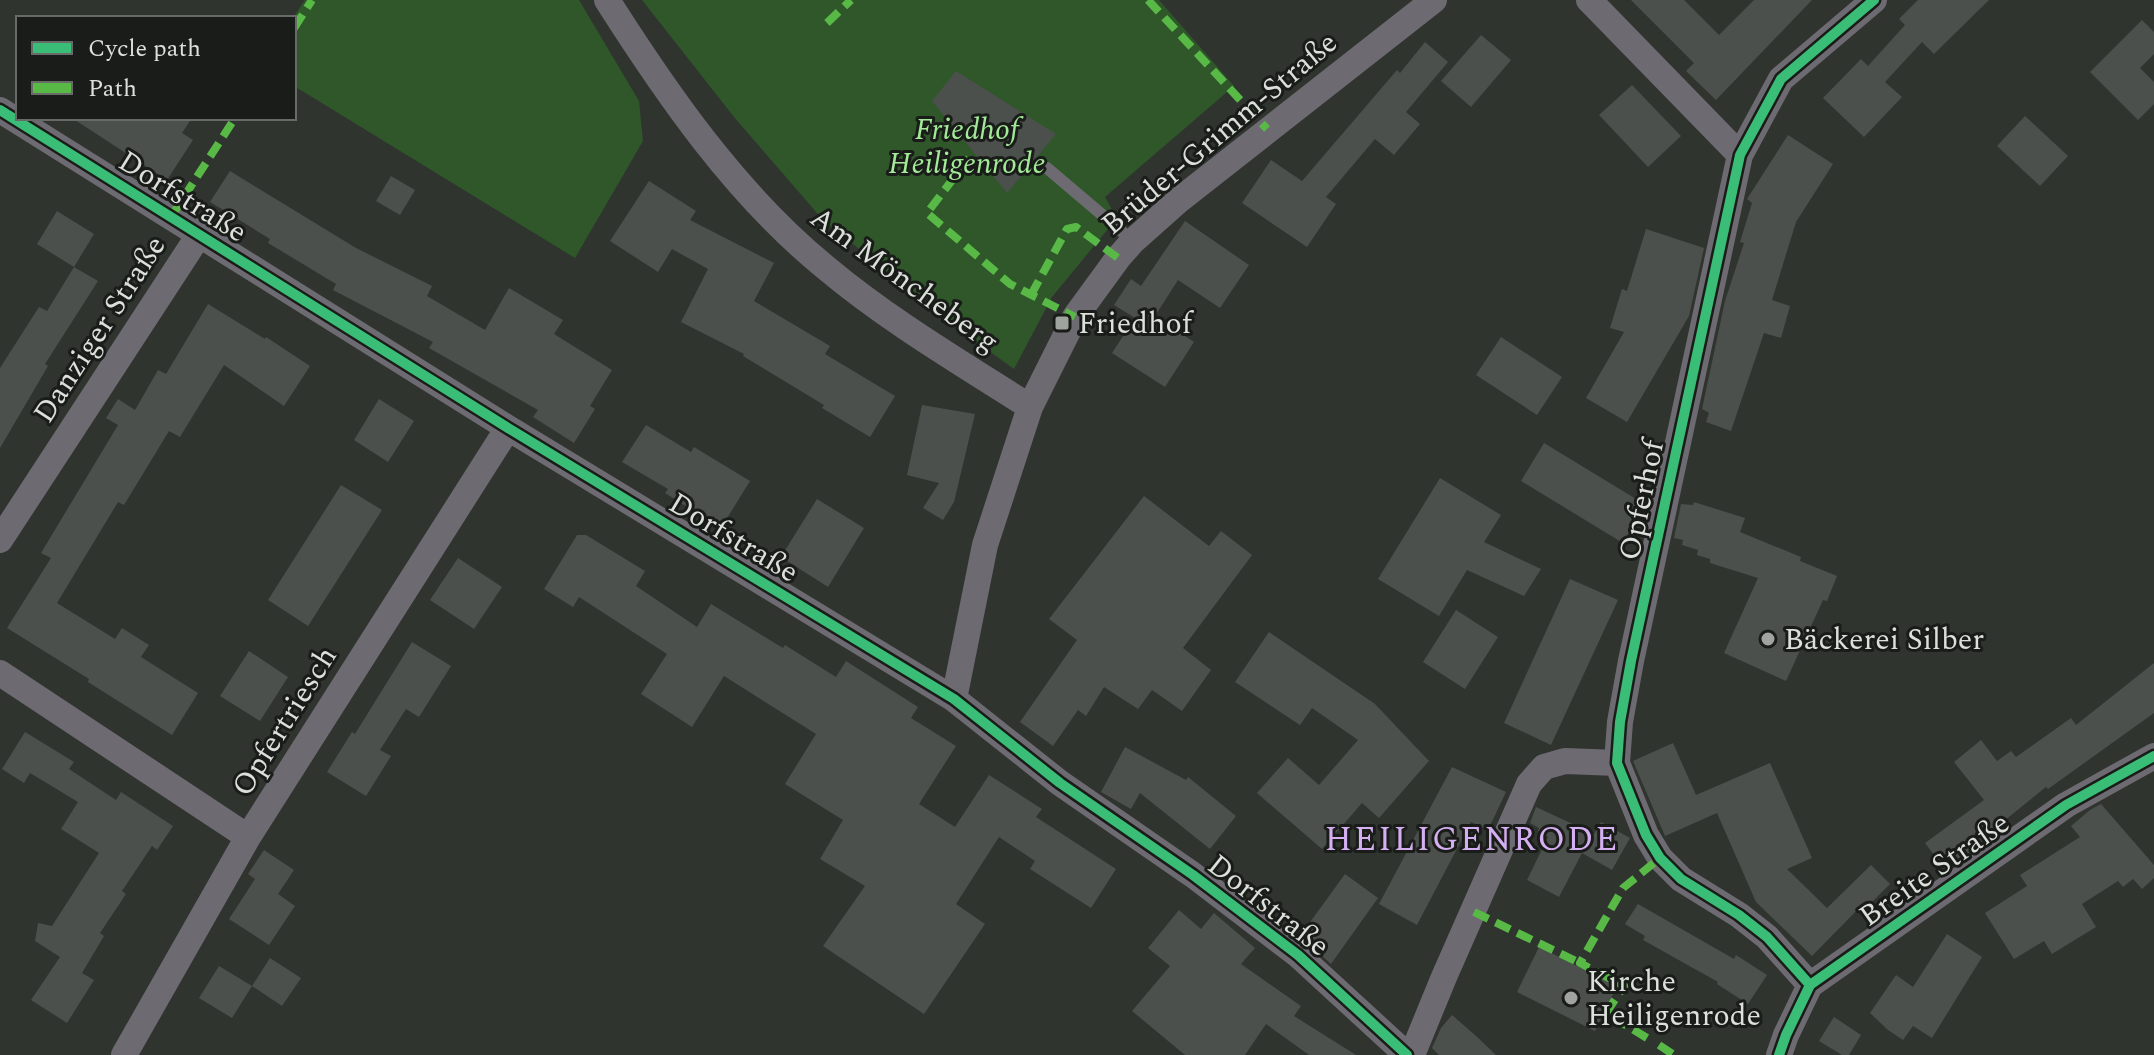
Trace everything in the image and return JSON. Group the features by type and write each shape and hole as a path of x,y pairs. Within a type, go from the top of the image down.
{"street":[{"name":"Am Möncheberg","path":"607,0 671,95 726,168 771,218 824,267 874,304 1030,407"},
{"name":"Brüder-Grimm-Straße","path":"954,699 985,545 1030,407 1075,317 1133,241 1178,201 1434,0"},
{"path":"1589,0 1740,155"},
{"name":"Opferhof","path":"1810,985 1767,937 1739,915 1681,879 1660,858 1641,824 1617,763 1620,722 1631,661 1740,155 1781,79 1874,0"},
{"name":"Dorfstraße","path":"0,110 508,428 954,699 1060,783 1193,875 1298,955 1410,1055"},
{"name":"Danziger Straße","path":"0,540 199,235"},
{"name":"Opfertriesch","path":"124,1055 248,837 508,428"},
{"path":"0,673 248,837"},
{"name":"Breite Straße","path":"1779,1055 1810,985 2066,805 2154,756"},
{"path":"1410,1055 1529,784 1544,767 1565,761 1617,763"}],"lane":[{"path":"1047,168 1133,241"}],"green space":[{"path":"305,0 579,0 639,101 643,141 575,258 296,87 294,16"},
{"name":"Friedhof Heiligenrode","path":"642,0 1159,0 1234,86 1105,197 1117,218 1052,297 1014,369 957,328 823,220 734,117"}],"building":[{"path":"1631,0 1684,0 1719,35 1754,0 1812,0 1716,100 1686,71 1694,63"},
{"path":"1918,0 1989,0 1934,54 1922,42 1885,82 1902,97 1864,137 1823,98 1861,59 1868,66 1905,25 1899,19"},
{"path":"2142,20 2154,32 2154,54 2140,68 2154,82 2154,104 2138,120 2090,72"},
{"path":"1481,35 1511,60 1471,107 1441,81"},
{"path":"1425,42 1448,62 1406,112 1420,124 1394,155 1375,139 1326,197 1336,204 1307,247 1242,203 1271,160 1302,181 1397,70 1400,73"},
{"path":"956,71 1056,134 1007,193 932,101"},
{"path":"1632,85 1681,136 1648,167 1599,115"},
{"path":"2025,116 2068,156 2040,186 1997,146"},
{"path":"75,120 191,120 182,133 193,140 167,180"},
{"path":"1788,135 1833,164 1796,222 1772,300 1790,306 1781,338 1764,333 1731,431 1706,422 1709,413 1702,409 1725,301 1744,243 1740,242 1752,203 1747,199"},
{"path":"230,171 356,248 432,286 427,296 485,330 509,288 563,320 554,334 612,370 590,406 595,409 574,443 533,417 538,410 429,348 433,342 333,290 336,284 268,243 270,239 210,202"},
{"path":"391,176 415,190 400,215 376,201"},
{"path":"649,181 696,211 690,220 774,263 754,301 830,346 825,354 895,396 870,437 744,354 681,322 708,269 672,249 658,272 610,241"},
{"path":"57,211 94,234 74,267 37,244"},
{"path":"1185,221 1249,265 1220,308 1178,280 1155,316 1194,342 1165,387 1112,353 1135,318 1114,305 1131,279 1141,286"},
{"path":"1646,229 1704,248 1689,316 1627,422 1586,398 1624,332 1610,328 1622,289 1627,291"},
{"path":"74,267 98,281 45,364 48,366 0,448 0,368 39,307 47,311"},
{"path":"208,304 310,366 284,406 224,365 180,437 169,431 124,505 118,502 57,603 115,639 122,628 149,645 141,657 198,693 172,735 7,628 51,558 41,553 118,425 106,418 118,399 135,410 158,370 166,374"},
{"path":"1501,337 1562,377 1537,415 1476,375"},
{"path":"379,399 414,421 388,462 354,440"},
{"path":"922,405 975,414 954,502 943,520 923,508 939,483 907,475"},
{"path":"646,425 691,452 694,447 750,481 721,528 665,493 668,489 622,462"},
{"path":"1544,443 1646,505 1623,543 1521,481"},
{"path":"1440,478 1501,515 1484,542 1541,569 1524,596 1467,570 1439,616 1378,579"},
{"path":"341,485 382,510 308,626 268,600"},
{"path":"1144,496 1209,546 1221,531 1252,555 1183,648 1211,670 1182,711 1152,690 1138,709 1104,687 1086,716 1078,710 1053,746 1020,722 1077,640 1049,619"},
{"path":"817,499 864,528 828,587 781,557"},
{"path":"1694,502 1745,518 1740,532 1801,557 1800,561 1837,576 1786,681 1724,653 1758,578 1710,563 1710,559 1697,555 1698,550 1682,545 1683,540 1674,538 1681,504 1693,505"},
{"path":"577,535 586,535 645,571 636,586 697,627 711,604 836,677 846,661 918,707 911,718 956,746 919,804 955,827 989,775 1042,809 1036,817 1116,869 1091,908 1030,869 1035,861 999,837 956,904 985,924 924,1014 823,946 865,886 820,859 843,820 785,784 816,734 724,676 692,727 641,694 667,654 579,597 573,607 544,589"},
{"path":"458,558 502,587 474,629 430,600"},
{"path":"1570,579 1618,600 1551,745 1504,723"},
{"path":"1456,610 1498,637 1465,689 1423,662"},
{"path":"1269,632 1375,704 1429,761 1379,818 1362,803 1322,849 1257,793 1288,758 1319,785 1358,740 1312,708 1300,725 1235,682"},
{"path":"412,642 451,666 419,717 406,709 380,750 391,756 366,796 327,772 352,732 355,734"},
{"path":"249,651 288,677 260,721 220,696"},
{"path":"2154,663 2154,713 2048,789 2046,787 1984,837 1987,841 1945,870 1925,843 1984,800 1954,762 1981,740 1997,761 2011,751 2016,757 2071,718 2076,725"},
{"path":"25,732 74,762 69,769 116,800 121,792 173,826 157,850 152,846 122,891 126,894 100,933 104,936 82,973 94,980 67,1023 31,1000 60,957 35,941 38,923 52,926 99,853 61,829 78,802 30,773 24,783 2,769"},
{"path":"1673,743 1696,795 1770,763 1812,858 1787,869 1827,908 1871,865 1890,884 1869,905 1866,901 1812,956 1756,902 1717,813 1665,836 1633,761"},
{"path":"1125,747 1186,780 1188,777 1236,816 1210,849 1140,793 1131,809 1101,792"},
{"path":"1452,767 1506,792 1488,830 1471,822 1417,925 1379,904"},
{"path":"2101,804 2154,865 2154,878 2142,889 2133,879 2123,887 2118,881 2082,904 2096,927 2052,954 2044,941 2014,959 1985,913 2027,886 2020,875 2080,837 2071,826"},
{"path":"1536,807 1594,834 1601,822 1630,838 1612,870 1582,853 1559,897 1527,880 1548,837 1530,823"},
{"path":"264,850 294,870 278,894 295,906 269,945 229,919 255,879 248,874"},
{"path":"1345,874 1378,898 1331,964 1300,936"},
{"path":"1638,904 1734,959 1736,955 1767,975 1748,1004 1718,982 1643,940 1645,936 1625,924"},
{"path":"1179,910 1201,929 1214,913 1255,948 1241,964 1301,1006 1294,1016 1356,1055 1309,1055 1266,1024 1245,1055 1185,1055 1132,1011 1170,966 1148,948"},
{"path":"1947,934 1982,957 1932,1038 1913,1026 1903,1040 1870,1013 1896,975 1913,987"},
{"path":"1539,947 1617,986 1595,1031 1517,992"},
{"path":"270,958 301,978 282,1006 252,986"},
{"path":"219,966 252,986 232,1018 199,998"},
{"path":"1452,1015 1496,1055 1439,1055 1432,1048 1441,1028"},
{"path":"1834,1017 1861,1035 1849,1055 1842,1055 1819,1041"}],"marked path":[{"path":"296,25 312,0"},
{"path":"827,23 851,0"},
{"path":"1148,0 1267,129"},
{"path":"171,217 234,120"},
{"path":"969,158 927,213 1010,284 1075,317"},
{"path":"1031,295 1067,229 1076,227 1118,258"},
{"path":"1647,1038 1606,1013 1624,986 1580,963 1623,888 1660,858"},
{"path":"1474,912 1580,963"},
{"path":"1659,1045 1674,1055"}],"cycle path":[{"path":"1810,985 1767,937 1739,915 1681,879 1660,858 1646,835 1617,763 1620,722 1631,661 1740,155 1781,79 1874,0"},
{"path":"0,110 508,428 954,699 1060,783 1193,875 1298,955 1407,1055"},
{"path":"1779,1055 1810,985 2066,805 2154,756"}],"place":[{"name":"Friedhof","path":"1062,323"},
{"name":"Bäckerei Silber","path":"1768,639"},
{"name":"Kirche Heiligenrode","path":"1571,998"}],"district":[{"name":"HEILIGENRODE","path":"1472,838"}]}
